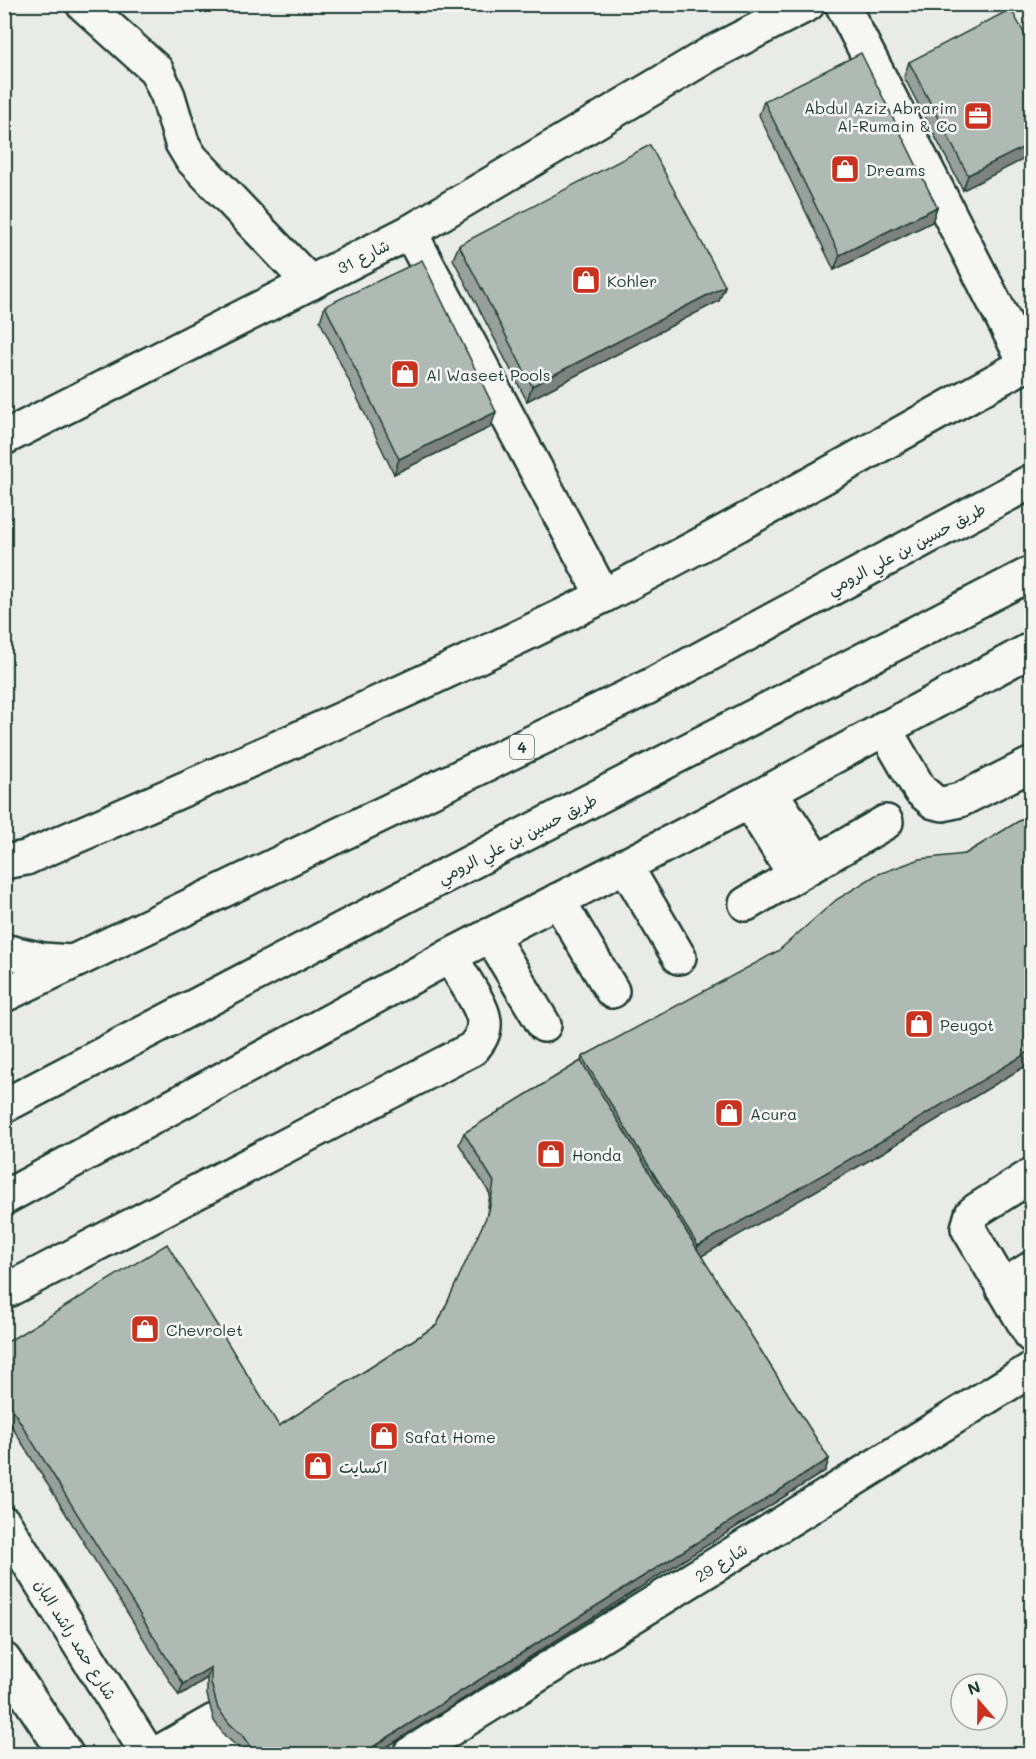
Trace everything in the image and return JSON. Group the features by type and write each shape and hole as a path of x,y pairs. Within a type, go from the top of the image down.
{"main road":[{"path":"83,4 156,70 168,96 182,143 191,158 310,283"},
{"name":"شارع 31","path":"710,54 758,4"},
{"name":"شارع 31","path":"4,438 410,232 710,54 808,4"},
{"path":"4,862 26,858 290,743 448,671 603,596 746,521 1029,362 842,4"},
{"path":"410,232 603,596"},
{"name":"طريق حسين بن علي الرومي","path":"4,995 648,687 1032,481"},
{"name":"طريق حسين بن علي الرومي","path":"4,1106 1032,573"},
{"path":"4,1198 450,956 760,796 1032,649"},
{"path":"884,728 920,790 934,802 952,803 960,800 1032,764"},
{"path":"760,796 806,869"},
{"path":"746,904 886,822"},
{"path":"626,866 679,957"},
{"path":"558,900 612,991"},
{"path":"490,935 544,1026"},
{"path":"4,951 44,960 71,962"},
{"path":"4,1292 472,1049 480,1041 485,1021 482,1010 450,956"},
{"path":"1032,1175 977,1210 969,1221 971,1235 1032,1336"},
{"path":"1002,1287 1032,1268"},
{"name":"شارع 29","path":"410,1755 1032,1369"},
{"name":"شارع حمد راشد البان","path":"4,1523 148,1755"},
{"path":"4,1660 66,1755"},
{"path":"156,1755 218,1739"}],"building":[{"name":"Abdul Aziz Abrarim Al-Rumain & Co","path":"1011,9 1032,48 1032,143 968,175 909,62"},
{"name":"Dreams","path":"861,53 937,207 840,255 764,101"},
{"name":"Kohler","path":"650,145 725,286 532,386 459,245"},
{"name":"Al Waseet Pools","path":"422,260 496,412 399,459 325,306"},
{"path":"1032,813 1032,1050 885,1139 698,1246 582,1057 778,951 836,900 876,875 920,859 965,854"},
{"path":"581,1061 829,1459 360,1755 256,1755 242,1735 218,1709 211,1683 211,1667 183,1684 4,1396 4,1344 167,1244 279,1426 437,1325 489,1211 494,1182 464,1133"}],"place":[{"name":"Abdul Aziz Abrarim Al-Rumain & Co","path":"978,116"},
{"name":"Dreams","path":"845,169"},
{"name":"Kohler","path":"586,280"},
{"name":"Al Waseet Pools","path":"405,374"},
{"name":"Peugot","path":"919,1024"},
{"name":"Acura","path":"729,1113"},
{"name":"Honda","path":"551,1154"},
{"name":"Chevrolet","path":"145,1329"},
{"name":"Safat Home","path":"384,1436"},
{"name":"اكسايت","path":"318,1466"}]}
